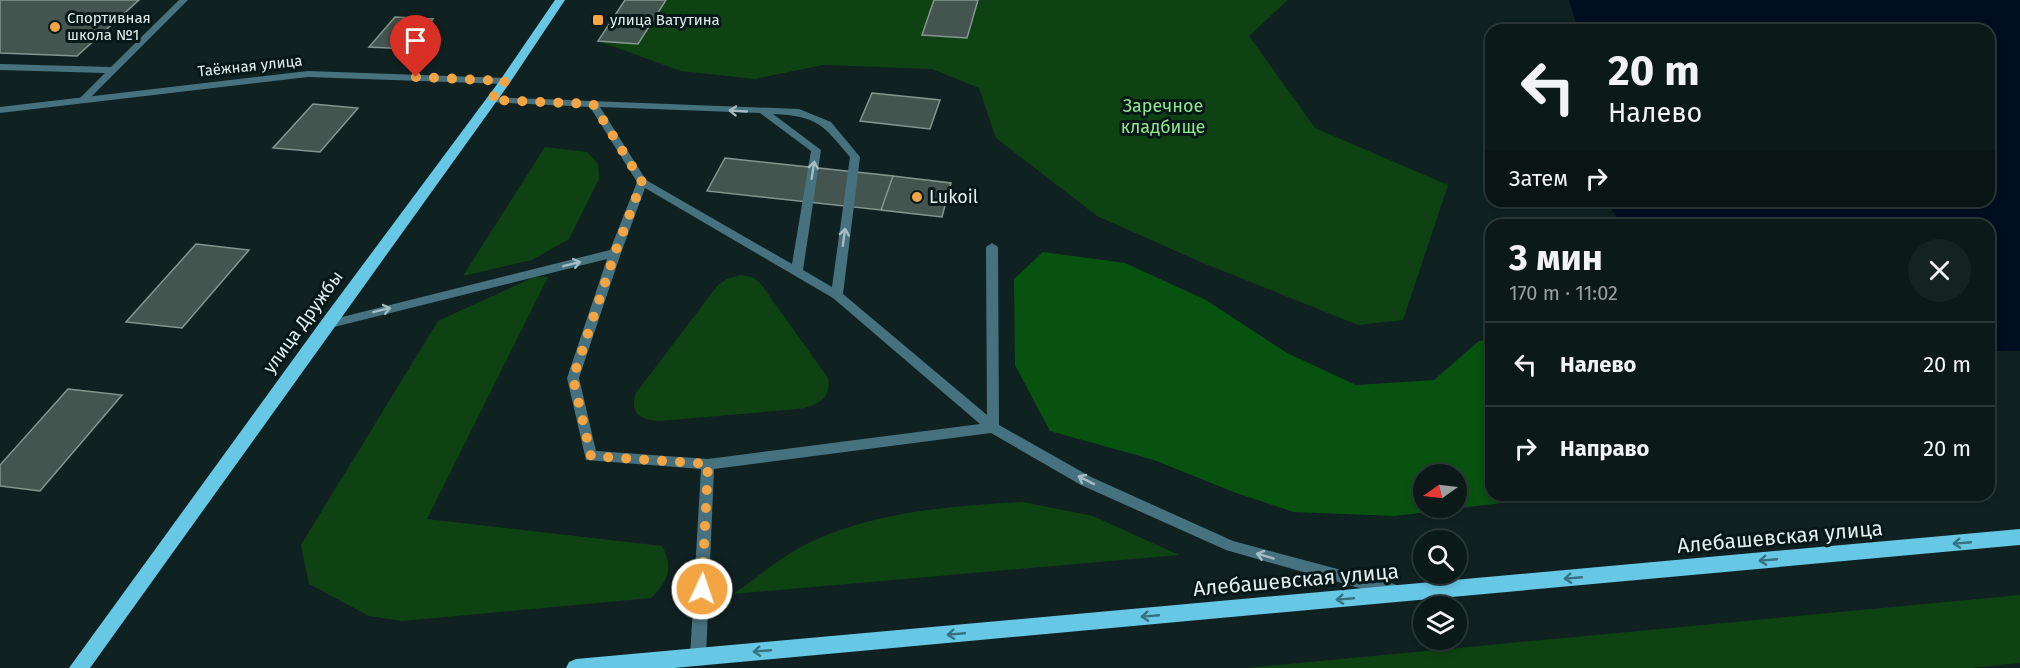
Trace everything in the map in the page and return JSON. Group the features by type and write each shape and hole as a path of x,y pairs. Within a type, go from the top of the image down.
{"main road":[{"name":"улица Дружбы","path":"79,668 505,81 560,0"},
{"name":"Алебашевская улица","path":"576,668 2020,537"}],"street":[{"path":"84,99 184,0"},
{"path":"0,67 114,70"},
{"name":"Таёжная улица","path":"0,110 308,74 505,81"},
{"path":"491,100 799,112 827,124 855,157 837,295"},
{"path":"593,104 642,182 837,295 993,428 1086,480 1231,546 1403,593"},
{"path":"764,112 816,150 797,270"},
{"path":"642,182 615,253 573,378 591,456 708,464 993,428"},
{"path":"992,247 993,428"},
{"path":"326,325 615,253"},
{"path":"698,657 708,464"}],"green space":[{"name":"Заречное кладбище","path":"625,0 1288,0 1249,36 1315,128 1448,185 1403,320 1358,325 1203,263 1097,216 996,138 979,88 932,69 823,65 755,79 681,71 598,41"},
{"path":"545,147 587,152 598,164 599,179 569,239 532,260 463,276"},
{"path":"1043,252 1125,263 1206,300 1287,353 1356,385 1434,380 1479,341 1485,340 1485,501 1519,501 1467,507 1467,464 1413,464 1413,514 1395,516 1294,512 1236,493 1154,460 1050,431 1015,365 1014,279"},
{"path":"740,275 752,277 760,283 828,378 828,391 825,396 811,406 798,409 659,421 642,417 634,406 636,393 717,286 727,279"},
{"path":"534,277 548,277 427,519 662,546 668,561 668,568 662,586 651,598 402,621 369,616 309,584 301,545 438,321"},
{"path":"1023,502 1093,516 1179,555 733,594 792,552 813,541 863,523 943,508"},
{"path":"2020,595 2020,663 1971,668 1246,668 1437,650 1467,650 1467,647"}],"water":[{"path":"1569,0 2020,0 2020,351 1995,351 1995,219 1618,219 1610,207 1995,207 1995,24 1576,24"}],"building":[{"name":"Спортивная школа №1","path":"0,0 139,0 77,56 0,53"},
{"path":"625,0 666,0 638,44 598,41"},
{"path":"934,0 978,0 967,38 922,35"},
{"path":"395,17 433,19 409,49 369,47"},
{"path":"872,93 940,100 930,129 860,121"},
{"path":"313,104 358,108 320,152 273,148"},
{"path":"725,158 893,176 881,210 707,191"},
{"name":"Lukoil","path":"893,176 951,183 942,217 881,210"},
{"path":"196,244 249,250 182,328 126,322"},
{"path":"68,389 122,395 40,491 0,486 0,465"}],"place":[{"name":"улица Ватутина","path":"598,20"},
{"name":"Спортивная школа №1","path":"55,27"},
{"name":"Lukoil","path":"917,197"}],"route":[{"path":"416,77 505,81 491,100 593,104 642,182 615,253 573,378 591,456 708,464 702,589"}]}
